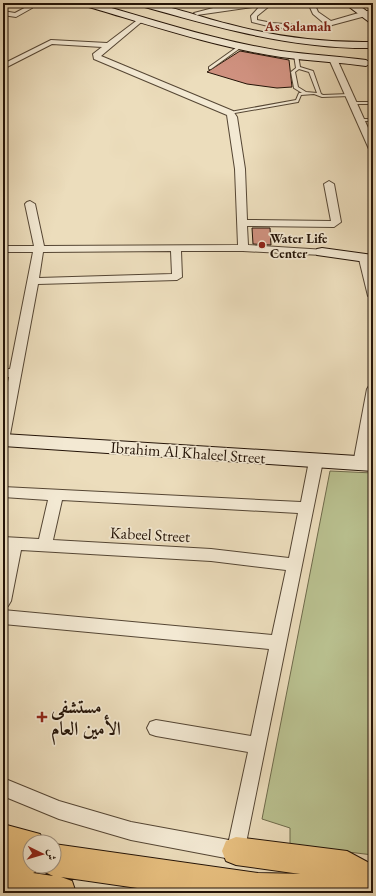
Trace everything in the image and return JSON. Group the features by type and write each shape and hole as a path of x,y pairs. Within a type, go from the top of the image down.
{"highway":[{"path":"3,856 22,857"},
{"path":"62,860 265,891 356,891 363,893"},
{"path":"3,885 60,893"}],"main road":[{"path":"3,838 22,842"},
{"path":"236,851 346,866 373,881"}],"street":[{"path":"85,3 142,20 241,46 296,55 371,62"},
{"path":"101,3 212,34 277,47"},
{"path":"141,3 231,28 272,37 319,44 348,46 373,45"},
{"path":"160,3 249,27 317,38 361,41 373,37"},
{"path":"267,3 254,16 254,21 272,25 321,29 330,24 370,17"},
{"path":"197,14 217,9 270,3"},
{"path":"311,3 314,13 330,24"},
{"path":"349,3 370,17"},
{"path":"3,13 16,15 30,7"},
{"path":"142,20 108,45 97,54 97,56 100,59 230,113 233,116 240,169 243,248"},
{"path":"249,27 272,37"},
{"path":"3,67 51,42 108,45"},
{"path":"223,42 277,47 371,62"},
{"path":"333,59 373,149"},
{"path":"242,222 334,224 336,222 329,184"},
{"path":"3,440 39,248 30,204"},
{"path":"33,281 177,278 176,248"},
{"path":"3,249 243,248 370,256 373,296"},
{"path":"3,373 16,373"},
{"path":"367,464 373,389"},
{"name":"Ibrahim Al Khaleel Street","path":"3,440 367,464"},
{"path":"3,787 59,810 131,831 236,851 316,461"},
{"path":"3,492 306,508"},
{"path":"45,546 56,494"},
{"path":"3,601 9,544"},
{"name":"Kabeel Street","path":"9,544 211,555 294,565"},
{"path":"3,617 279,643"},
{"path":"156,728 257,745"}],"lane":[{"path":"210,68 241,46"},
{"path":"296,55 298,68"},
{"path":"298,68 293,72 296,88 305,93 319,94 322,96 349,95"},
{"path":"298,68 311,72 319,94"},
{"path":"230,113 297,101 298,96 305,93"},
{"path":"353,104 373,103"},
{"path":"360,120 373,120"}],"green space":[{"path":"330,471 373,473 373,855 290,845 290,828 262,819"}],"building":[{"path":"240,51 289,60 292,87 277,88 247,84 207,72"},
{"path":"252,228 270,228 271,245 253,244"}],"place":[{"name":"Water Life Center","path":"262,245"},
{"name":"مستشفى الأمين العام","path":"42,717"}],"district":[{"name":"As Salamah","path":"298,26"}]}
